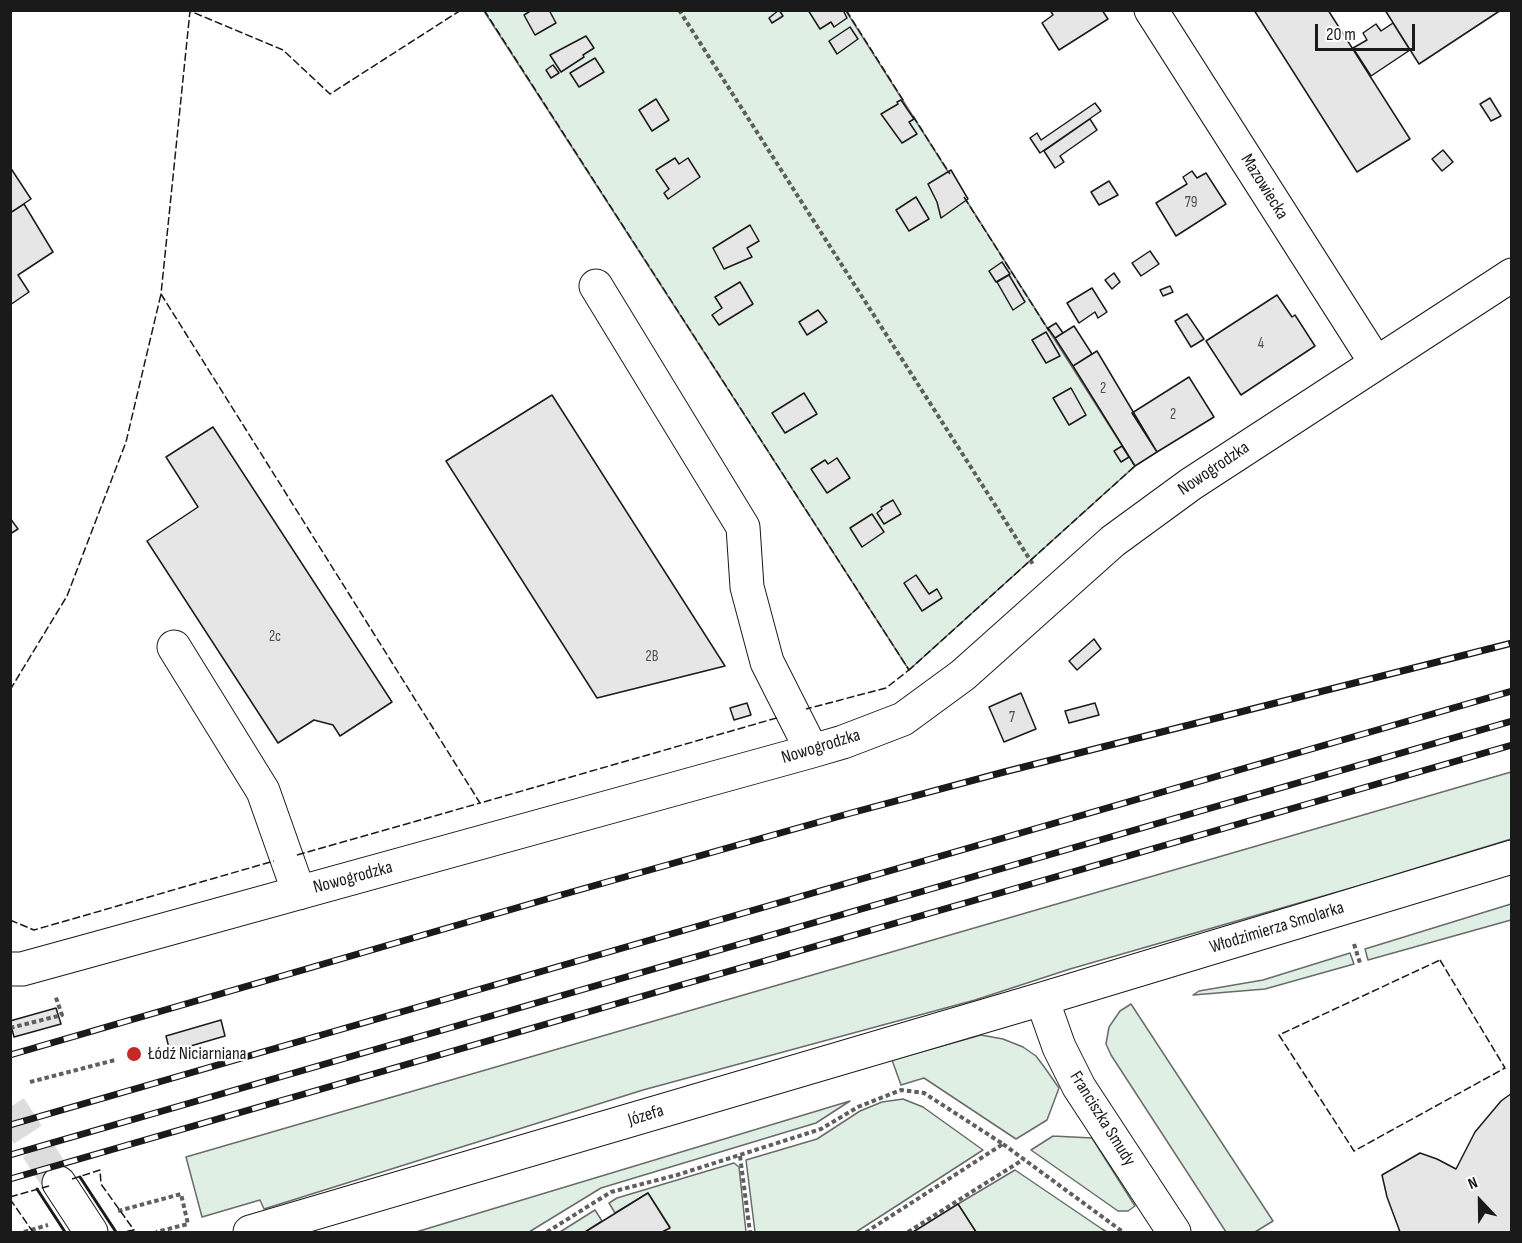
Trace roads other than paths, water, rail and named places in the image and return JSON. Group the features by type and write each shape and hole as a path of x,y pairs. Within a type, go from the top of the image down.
{"street":[{"name":"Mazowiecka","path":"1151,10 1376,363"},
{"name":"Nowogrodzka","path":"10,969 22,969 812,751 903,719 963,675 1113,541 1191,484 1512,275"},
{"path":"597,286 743,527 747,587 767,662 812,751"},
{"path":"174,647 263,791 299,893"},
{"name":"Włodzimierza Smolarka","path":"1042,999 1512,857"},
{"name":"Józefa","path":"250,1233 1042,999"},
{"name":"Franciszka Smudy","path":"1042,999 1059,1047 1079,1087 1174,1233"},
{"path":"59,1183 102,1223"}],"tunnel":[{"path":"10,1107 59,1183"}],"railway":[{"path":"10,1055 851,813 1512,643"},
{"path":"10,1125 1512,691"},
{"path":"10,1155 1512,721"},
{"path":"10,1179 1512,745"}],"place":[{"name":"Łódź Niciarniana","path":"134,1054"}]}
